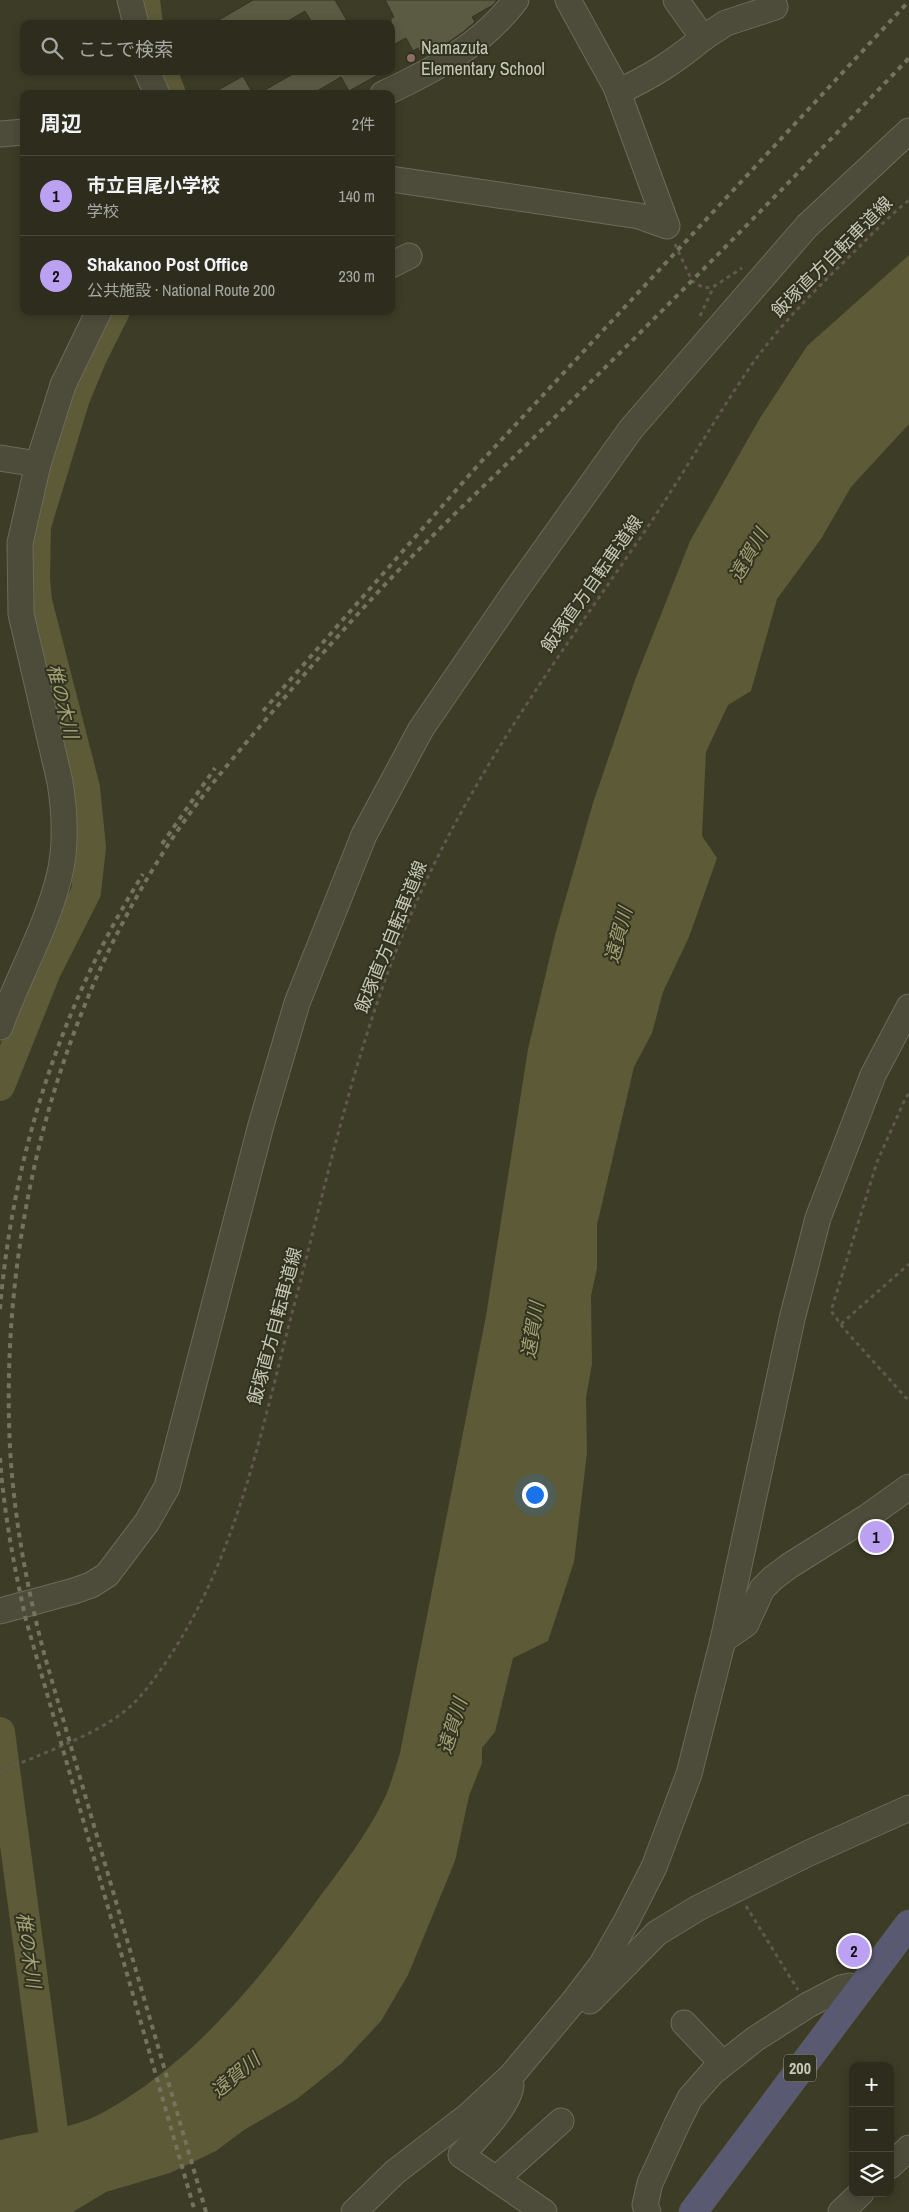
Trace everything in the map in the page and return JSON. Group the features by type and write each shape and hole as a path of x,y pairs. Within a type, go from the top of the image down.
{"highway":[{"name":"200","path":"693,2212 858,1989 909,1924"}],"street":[{"path":"130,0 135,20"},
{"path":"391,90 425,74 462,52 496,25 516,0"},
{"path":"568,0 618,92 667,226"},
{"path":"676,0 703,38"},
{"path":"618,92 653,75 726,23 775,7"},
{"path":"149,75 155,90"},
{"path":"0,1612 74,1592 91,1585 107,1575 147,1522 167,1487 259,1134 297,1003 364,835 421,729 514,593 631,429 807,226 909,131"},
{"path":"0,134 20,132"},
{"path":"395,180 639,216 667,226"},
{"path":"0,1027 46,920 59,876 64,845 65,811 60,782 21,614 20,543 38,464 64,385 98,315"},
{"path":"0,458 38,464"},
{"path":"354,2212 395,2172 469,2115 511,2076 574,2002 602,1964 654,1867 689,1774 723,1640 792,1320 818,1218 873,1075 909,1007"},
{"path":"723,1640 746,1624 762,1589 773,1578 867,1517 909,1487"},
{"path":"542,2040 574,2018 656,1933 698,1908 736,1889 909,1808"},
{"path":"648,2212 645,2205 650,2182 677,2124 690,2098 722,2063 808,2005 841,1988 850,1986 858,1989"},
{"path":"684,2023 722,2063"},
{"path":"511,2076 510,2091 505,2101 489,2124 461,2155 544,2212"},
{"path":"496,2179 553,2122"},
{"path":"894,2162 909,2148"},
{"path":"842,2212 857,2197"}],"path":[{"name":"飯塚直方自転車道線","path":"0,1772 94,1730 126,1710 150,1686 182,1638 219,1565 256,1452 354,1078 382,986 416,902 455,825 511,728 655,516 750,367 795,310 909,200"},
{"path":"667,226 692,281 698,286 704,288 714,287 745,266"},
{"path":"909,1094 877,1162 831,1311 909,1401"},
{"path":"841,1324 909,1264"},
{"path":"736,1889 808,2005"}],"water":[{"name":"遠賀川","path":"909,255 909,424 851,487 821,539 777,599 751,691 728,705 706,752 702,836 717,858 689,937 663,992 652,1033 634,1067 597,1225 597,1268 591,1296 592,1364 586,1398 587,1453 574,1562 548,1641 513,1658 495,1732 482,1748 482,1763 469,1796 455,1861 408,1975 381,2021 342,2063 297,2099 244,2130 216,2151 170,2173 106,2192 73,2212 0,2212 0,2140 65,2127 90,2119 133,2094 191,2049 266,1968 341,1868 371,1824 387,1793 400,1753 486,1316 528,1049 555,935 593,803 635,680 690,541 760,418 807,346"}],"building":[{"path":"253,0 335,0 347,20 311,20 305,11 290,20 219,20"},
{"path":"385,0 497,0 493,5 472,17 475,22 463,32 443,46 422,56 418,48 413,51 406,38 395,44 395,20 391,20 394,17"},
{"path":"291,75 378,75 351,90 348,90 341,77 319,90 265,90"},
{"path":"243,76 251,90 218,90"},
{"path":"858,1932 871,1942 851,1969 838,1960"}],"waterway":[{"name":"椎の木川","path":"145,0 148,20"},
{"name":"椎の木川","path":"164,75 169,90"},
{"name":"椎の木川","path":"0,1086 46,971 86,892 91,847 85,788 37,601 35,579 36,526 75,398 92,357 113,315"},
{"name":"椎の木川","path":"0,1732 58,2168"}],"railway":[{"path":"263,711 479,464 909,1"},
{"path":"206,2212 45,1657 32,1606 18,1527 10,1448 9,1372 14,1296 24,1220 40,1145 61,1071 87,999 119,930 156,864 182,824 242,747 396,573 600,373 778,194 909,58"},
{"path":"162,844 215,768"},
{"path":"0,1309 16,1194 29,1138 46,1082 65,1028 88,975 114,924 143,874"},
{"path":"0,1458 10,1540 26,1620 195,2212"}],"place":[{"name":"Namazuta Elementary School","path":"411,58"},
{"name":"市立目尾小学校","path":"876,1537"},
{"name":"Shakanoo Post Office","path":"854,1951"}]}
